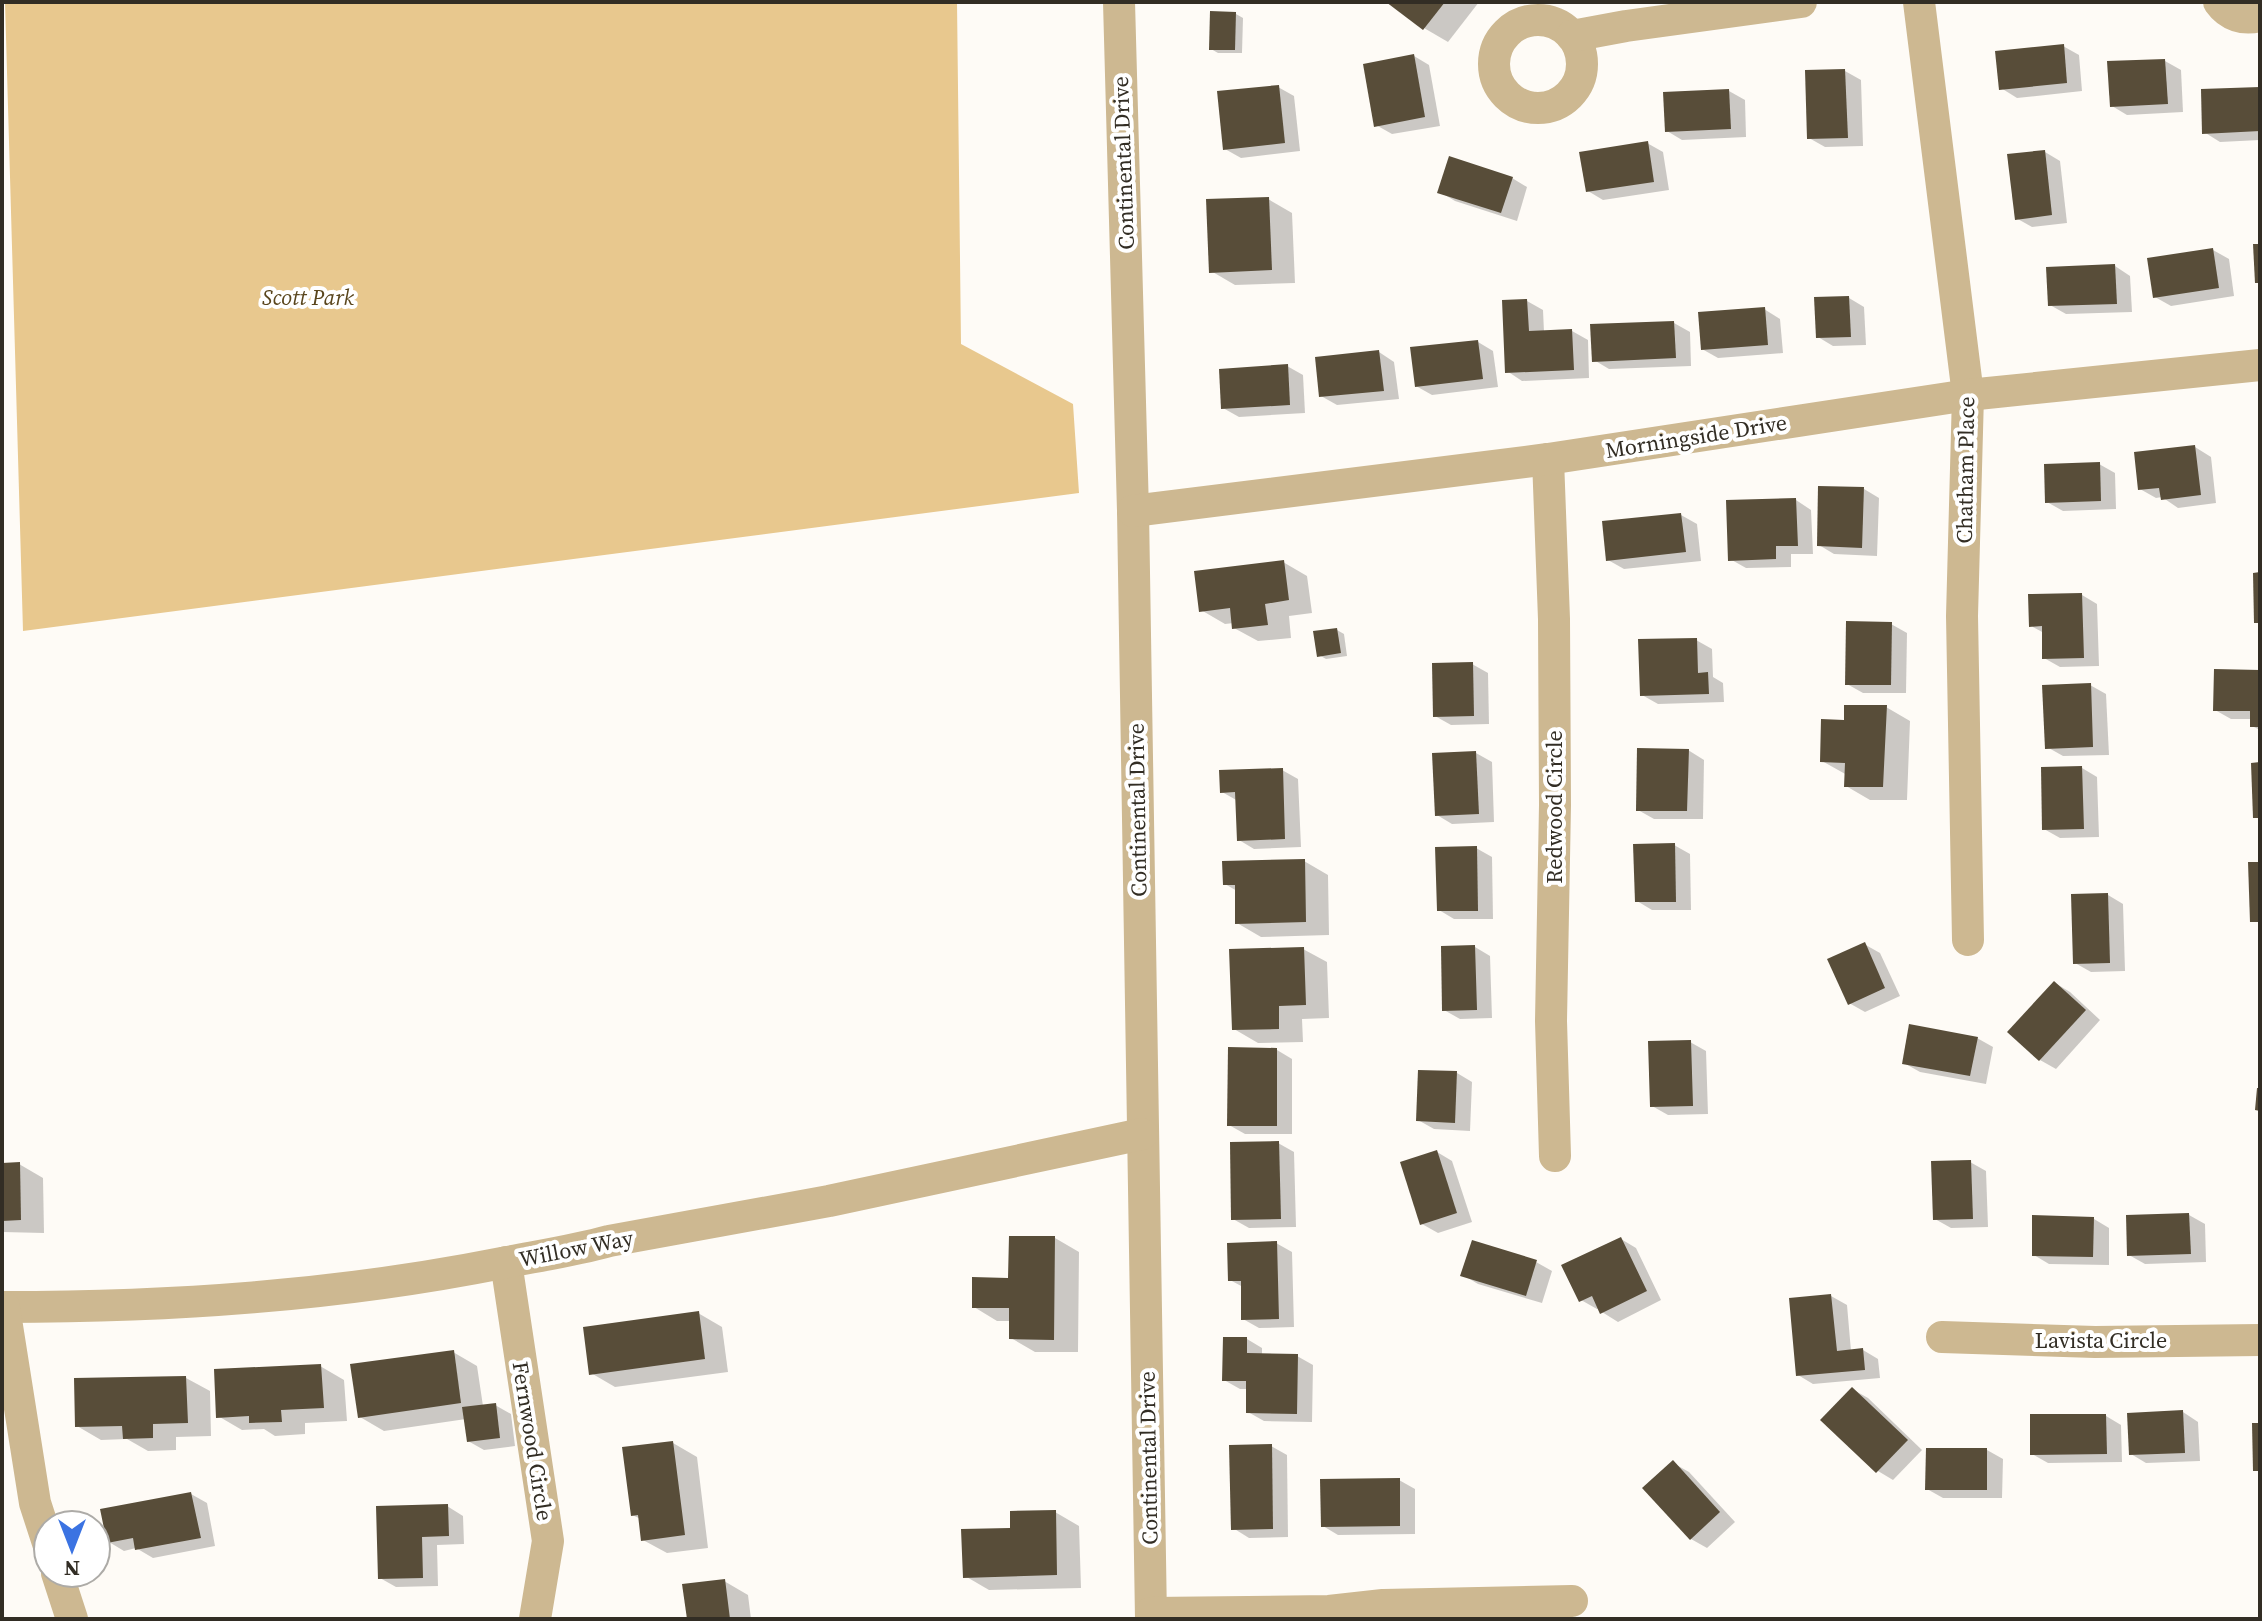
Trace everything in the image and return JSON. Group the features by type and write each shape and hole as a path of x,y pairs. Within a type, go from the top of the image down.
{"street":[{"name":"Continental Drive","path":"1119,2 1133,511 1151,1616"},
{"path":"1572,36 1801,2"},
{"name":"Chatham Place","path":"1919,2 1968,395 1962,616 1968,940"},
{"path":"2219,2 2240,18 2260,16"},
{"name":"Morningside Drive","path":"1133,511 1548,459 1968,395 2260,365"},
{"name":"Redwood Circle","path":"1548,459 1554,634 1551,1021 1555,1156"},
{"name":"Willow Way","path":"3,1307 201,1303 357,1288 432,1277 829,1201 1142,1134"},
{"name":"Fernwood Circle","path":"506,1262 548,1541 535,1619"},
{"path":"3,1307 37,1509"},
{"name":"Lavista Circle","path":"1942,1337 2095,1342 2260,1340"},
{"path":"62,1589 72,1619"},
{"path":"1151,1616 1329,1611 1383,1605 1572,1601"}],"green space":[{"name":"Scott Park","path":"5,2 957,2 961,344 1073,404 1079,493 23,631"}],"building":[{"path":"1386,2 1445,2 1423,30"},
{"path":"1210,11 1236,12 1235,50 1209,50"},
{"path":"2064,44 2067,83 1999,90 1995,51"},
{"path":"1414,54 1425,117 1374,127 1363,64"},
{"path":"2165,59 2168,104 2110,107 2107,61"},
{"path":"1845,69 1848,138 1807,139 1805,70"},
{"path":"1279,85 1285,143 1223,150 1217,91"},
{"path":"2260,87 2260,131 2202,134 2201,89"},
{"path":"1729,89 1731,129 1665,132 1663,92"},
{"path":"1648,141 1654,182 1586,192 1579,152"},
{"path":"2045,150 2052,215 2015,220 2007,154"},
{"path":"1449,156 1513,177 1501,213 1437,193"},
{"path":"1269,197 1272,270 1209,273 1206,199"},
{"path":"2253,244 2260,244 2260,283 2255,283"},
{"path":"2213,248 2219,288 2153,298 2147,258"},
{"path":"2115,264 2117,304 2048,306 2046,267"},
{"path":"1849,296 1851,337 1816,338 1814,297"},
{"path":"1527,299 1529,331 1572,329 1574,370 1505,373 1502,300"},
{"path":"1765,307 1768,345 1701,350 1698,312"},
{"path":"1674,321 1676,358 1592,362 1590,324"},
{"path":"1478,340 1483,379 1415,387 1410,347"},
{"path":"1379,350 1384,391 1319,397 1315,357"},
{"path":"1288,364 1290,405 1221,409 1219,369"},
{"path":"2195,445 2201,495 2161,500 2159,488 2138,490 2134,452"},
{"path":"2100,462 2101,501 2045,503 2044,464"},
{"path":"1818,486 1864,487 1862,548 1817,546"},
{"path":"1796,498 1798,546 1776,546 1776,559 1728,561 1726,500"},
{"path":"1681,513 1686,552 1606,561 1602,521"},
{"path":"1284,560 1289,600 1265,604 1268,625 1232,629 1230,608 1199,612 1194,571"},
{"path":"2260,572 2260,623 2254,623 2253,573"},
{"path":"2082,593 2084,658 2042,659 2042,626 2029,627 2028,594"},
{"path":"1846,621 1892,622 1891,685 1845,685"},
{"path":"1337,628 1341,653 1317,657 1313,631"},
{"path":"1697,638 1698,673 1708,672 1709,694 1640,696 1638,639"},
{"path":"1473,662 1474,716 1433,717 1432,663"},
{"path":"2214,669 2260,670 2260,727 2250,727 2250,711 2213,711"},
{"path":"2091,683 2093,747 2045,749 2042,685"},
{"path":"1844,705 1887,705 1883,787 1844,787 1845,763 1820,762 1821,719 1844,720"},
{"path":"1637,748 1689,749 1687,811 1636,811"},
{"path":"1476,751 1479,814 1435,816 1432,753"},
{"path":"2260,762 2260,818 2253,818 2251,763"},
{"path":"2082,766 2084,829 2042,830 2041,767"},
{"path":"1283,768 1285,839 1237,841 1235,792 1220,793 1219,770"},
{"path":"1675,843 1676,902 1635,902 1633,844"},
{"path":"1477,846 1478,911 1437,911 1435,847"},
{"path":"1305,859 1306,922 1235,924 1235,885 1223,885 1222,861"},
{"path":"2248,862 2260,862 2260,922 2250,922"},
{"path":"2108,893 2110,963 2073,964 2071,894"},
{"path":"1865,942 1885,988 1848,1005 1827,959"},
{"path":"1475,945 1477,1010 1442,1011 1441,946"},
{"path":"1304,947 1306,1005 1279,1006 1279,1029 1232,1030 1229,949"},
{"path":"2054,981 2086,1010 2039,1061 2007,1032"},
{"path":"1909,1024 1978,1037 1970,1076 1902,1064"},
{"path":"1691,1040 1693,1106 1650,1107 1648,1041"},
{"path":"1228,1047 1277,1048 1277,1126 1227,1126"},
{"path":"1418,1070 1457,1071 1455,1123 1416,1121"},
{"path":"2257,1088 2260,1088 2260,1111 2255,1110"},
{"path":"1279,1141 1281,1219 1231,1220 1230,1142"},
{"path":"1437,1150 1457,1213 1420,1225 1400,1162"},
{"path":"1971,1160 1973,1219 1933,1220 1931,1161"},
{"path":"20,1162 21,1220 2,1221 2,1163"},
{"path":"2189,1213 2191,1254 2127,1256 2126,1215"},
{"path":"2032,1215 2094,1217 2093,1257 2032,1256"},
{"path":"1009,1236 1055,1236 1054,1340 1009,1339 1009,1308 972,1308 972,1277 1008,1278"},
{"path":"1621,1237 1647,1291 1600,1314 1592,1296 1579,1302 1561,1265"},
{"path":"1472,1240 1537,1260 1526,1296 1460,1276"},
{"path":"1277,1241 1279,1319 1241,1320 1241,1281 1228,1281 1227,1243"},
{"path":"1831,1294 1837,1351 1863,1348 1865,1370 1796,1376 1789,1298"},
{"path":"699,1311 705,1359 589,1375 583,1327"},
{"path":"1223,1337 1247,1337 1247,1353 1298,1354 1297,1414 1246,1413 1246,1381 1222,1381"},
{"path":"454,1350 461,1403 358,1418 350,1364"},
{"path":"321,1364 324,1408 281,1410 282,1422 249,1423 249,1416 216,1418 214,1369"},
{"path":"186,1376 188,1423 153,1424 153,1438 123,1439 122,1426 75,1427 74,1378"},
{"path":"1852,1387 1908,1440 1876,1473 1820,1420"},
{"path":"496,1403 500,1438 467,1442 462,1407"},
{"path":"2183,1410 2185,1453 2129,1455 2127,1413"},
{"path":"2030,1414 2106,1414 2107,1454 2030,1455"},
{"path":"2252,1423 2260,1423 2260,1471 2253,1471"},
{"path":"673,1441 685,1535 641,1541 638,1515 631,1516 622,1447"},
{"path":"1272,1444 1273,1529 1231,1530 1229,1445"},
{"path":"1926,1448 1987,1448 1987,1490 1925,1490"},
{"path":"1673,1460 1720,1512 1690,1540 1642,1488"},
{"path":"1400,1478 1400,1526 1321,1527 1320,1479"},
{"path":"191,1492 201,1538 135,1550 133,1538 112,1542 112,1509 100,1509"},
{"path":"448,1504 449,1536 422,1537 423,1578 378,1579 376,1506"},
{"path":"1056,1510 1057,1575 963,1578 961,1529 1010,1528 1010,1511"},
{"path":"725,1579 730,1619 687,1619 682,1584"}]}
